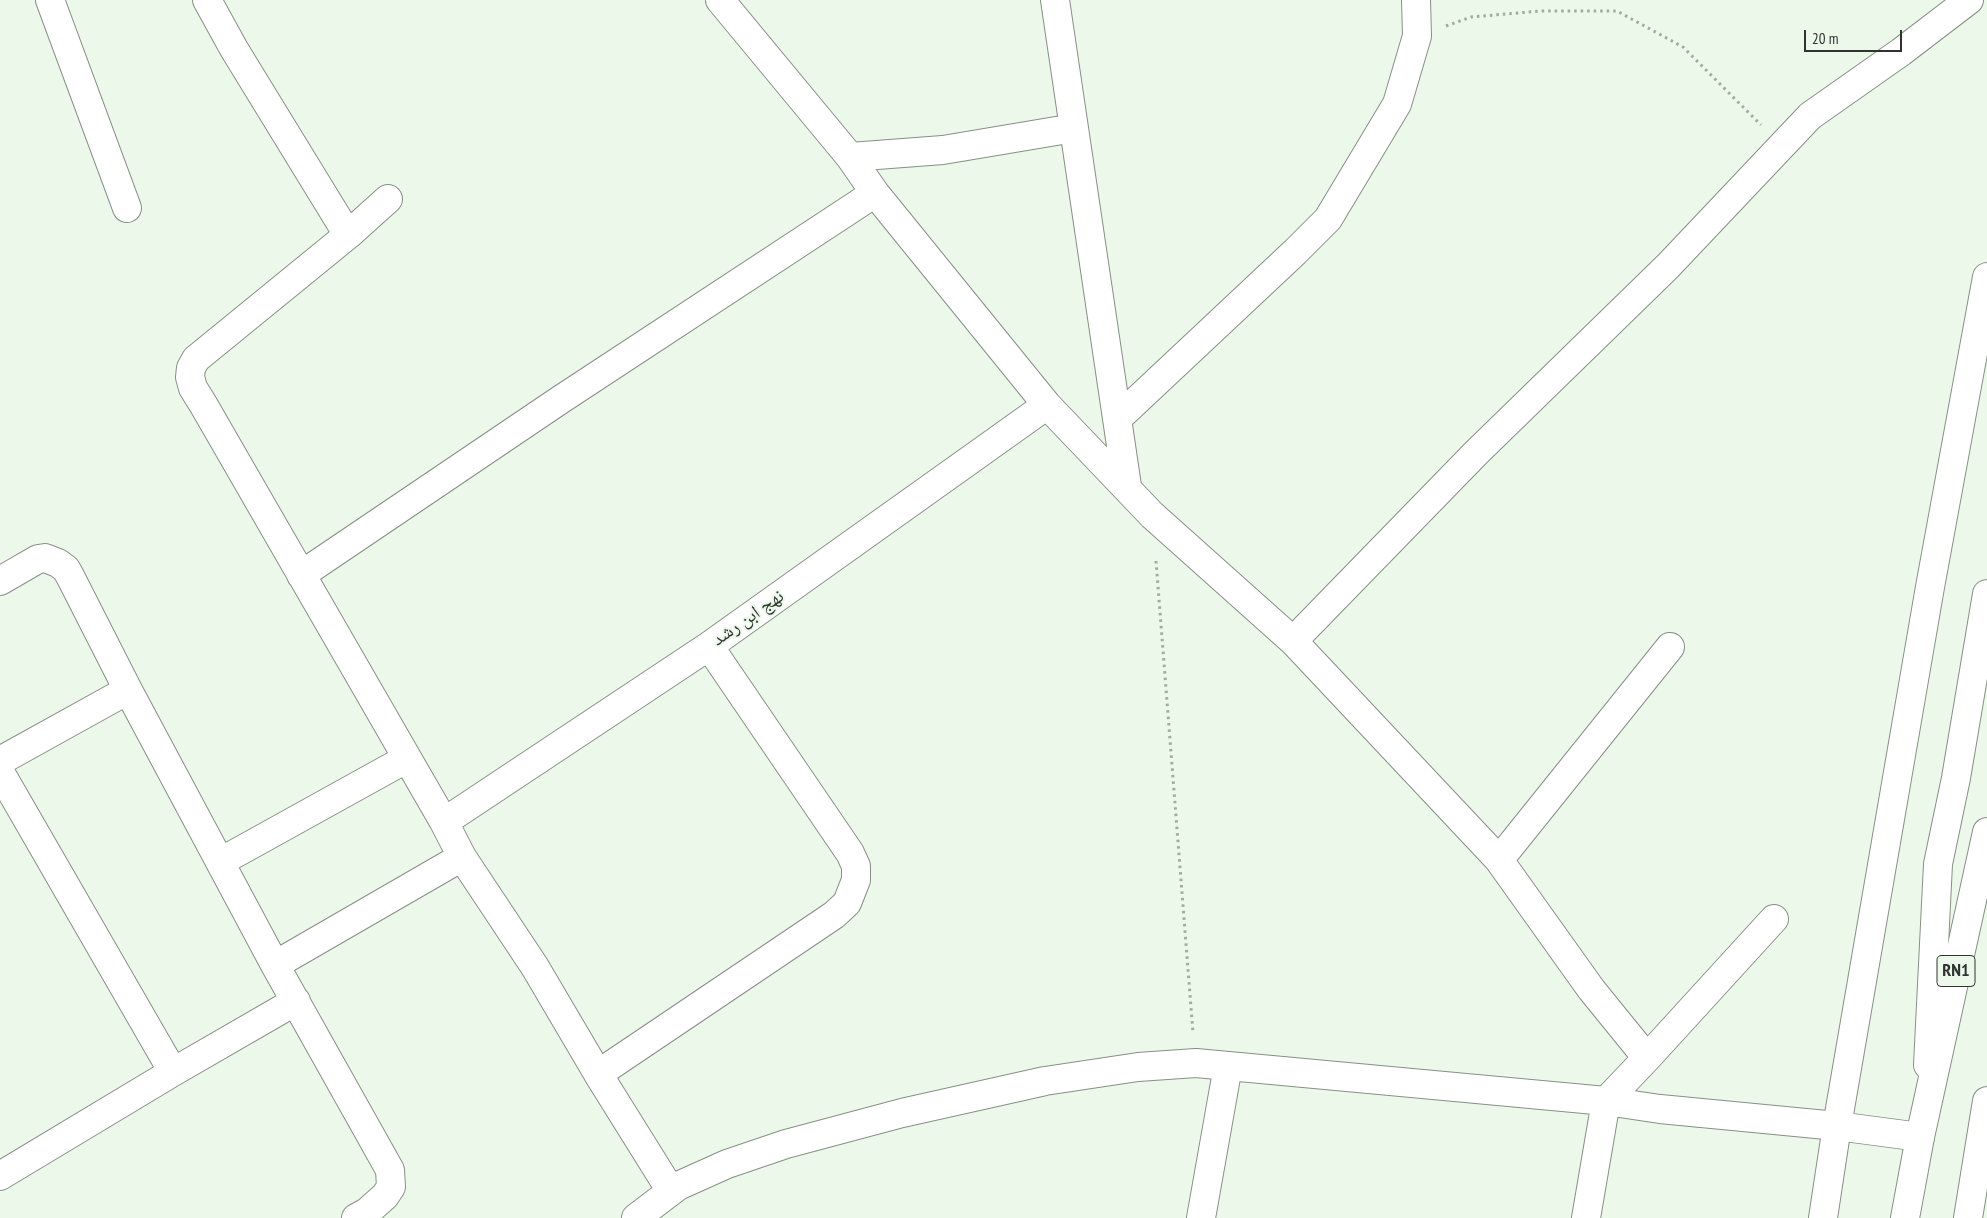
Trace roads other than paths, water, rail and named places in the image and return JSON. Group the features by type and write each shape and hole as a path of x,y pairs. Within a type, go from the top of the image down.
{"main road":[{"path":"50,0 127,208"},
{"path":"207,0 234,50 348,235"},
{"path":"720,0 850,157 875,193 1047,404 1127,486 1152,515 1293,641 1499,860 1591,989 1647,1058"},
{"path":"1055,0 1127,486"},
{"path":"1117,419 1328,219 1397,104 1417,36 1416,0"},
{"path":"1293,641 1476,453 1668,266 1810,116 1901,52 1968,0"},
{"path":"850,157 943,150 1074,128"},
{"path":"301,575 560,400 875,193"},
{"path":"388,199 348,235 196,360 191,368 190,377 193,388 462,856 535,967 598,1074 671,1191"},
{"path":"1823,1218 1837,1126 1930,587 1987,277"},
{"name":"نهج ابن رشد","path":"444,822 709,646 1047,404"},
{"path":"0,581 38,559 52,560 66,569 128,690 275,966 390,1170 390,1187 385,1196 373,1208 356,1218"},
{"path":"636,1218 671,1191 701,1175 749,1156 902,1113 1091,1073 1138,1067 1196,1063 1606,1101 1660,1109 1837,1126 1923,1124 1938,864 1956,778 1987,594"},
{"path":"598,1074 834,915 847,903 853,892 856,880 856,866 850,853 709,646"},
{"path":"1499,860 1670,647"},
{"path":"0,761 128,690"},
{"path":"220,862 406,759"},
{"path":"0,772 173,1072"},
{"name":"RN1","path":"1904,1218 1987,832"},
{"path":"275,966 462,856"},
{"path":"1586,1218 1606,1101 1774,919"},
{"path":"0,1175 296,1001"},
{"path":"1201,1218 1228,1066"},
{"path":"1968,1218 1986,1118"}]}
